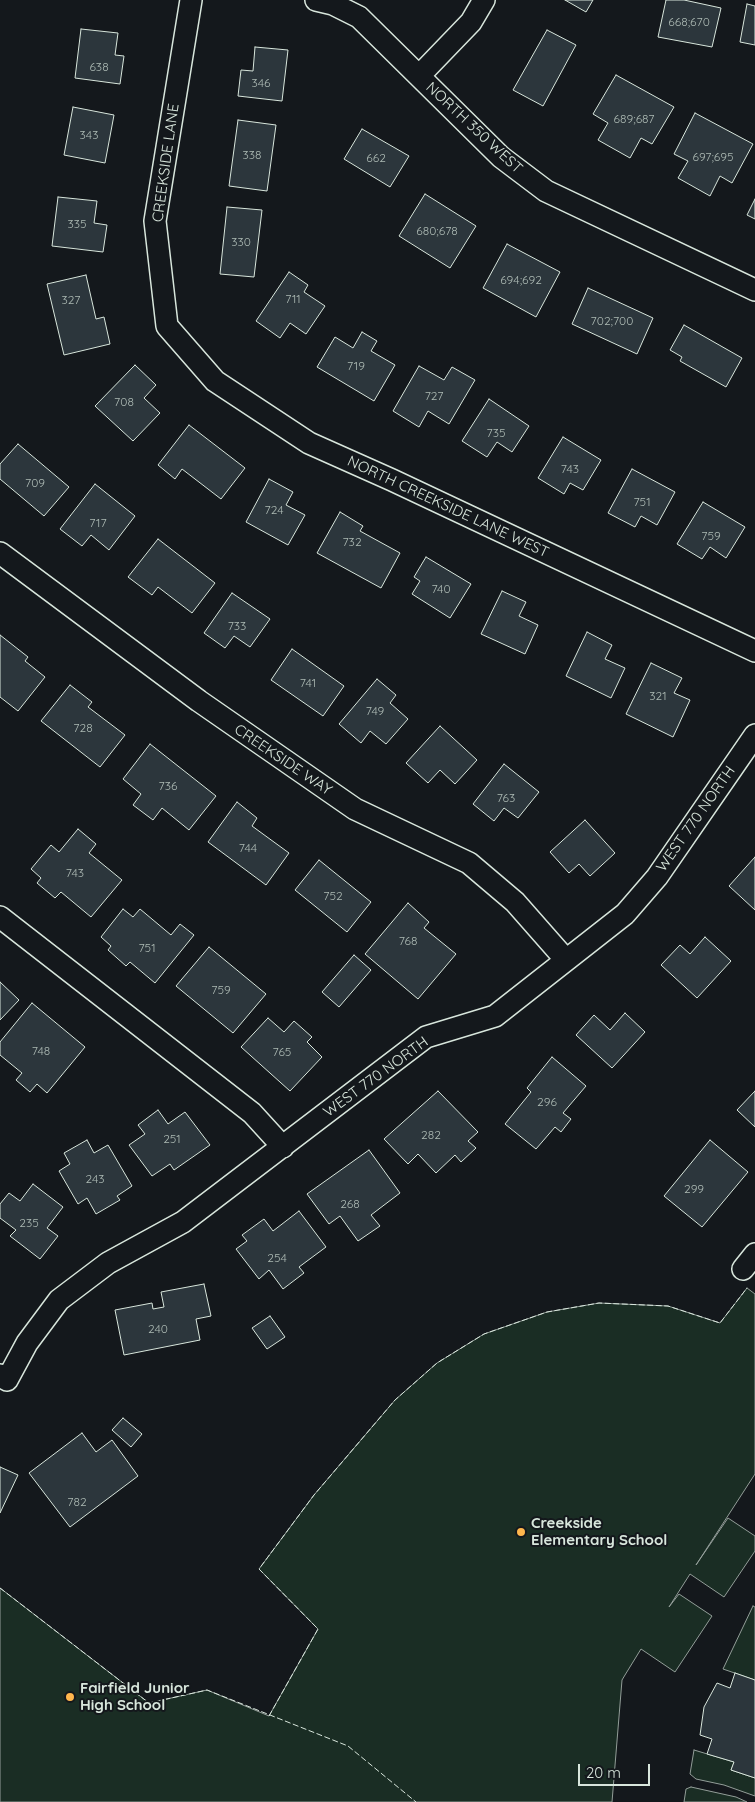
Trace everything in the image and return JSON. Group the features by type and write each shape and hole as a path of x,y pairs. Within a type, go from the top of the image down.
{"street":[{"name":"CREEKSIDE LANE","path":"167,326 155,221 191,0"},
{"name":"NORTH 350 WEST","path":"316,0 333,4 359,17 501,157 546,191 755,290"},
{"path":"419,76 471,22 484,0"},
{"name":"NORTH CREEKSIDE LANE WEST","path":"167,326 215,381 308,443 401,484 755,651"},
{"name":"CREEKSIDE WAY","path":"0,553 199,702 355,809 469,863 516,902 566,960"},
{"name":"WEST 770 NORTH","path":"0,1375 7,1380 27,1343 59,1300 108,1263 183,1222 426,1038 495,1016 625,914 656,877 755,735"},
{"path":"0,917 252,1113 283,1147"}],"green space":[{"name":"Creekside Elementary School","path":"747,1288 755,1294 755,1474 696,1565 728,1518 755,1536 755,1551 724,1597 690,1574 669,1607 679,1594 712,1616 675,1672 641,1649 622,1680 612,1802 0,1802 0,1588 149,1703 207,1690 269,1716 318,1629 259,1569 314,1495 395,1400 437,1363 484,1334 547,1312 599,1303 668,1306 720,1323"},
{"path":"753,1606 755,1607 755,1680 723,1669"},
{"path":"694,1750 734,1762 731,1770 755,1778 755,1796 724,1785 696,1779 690,1774"},
{"path":"691,1787 736,1797 747,1802 684,1802 686,1789"}],"building":[{"path":"565,0 593,0 586,12"},
{"path":"666,0 684,0 721,8 712,47 658,37"},
{"path":"747,4 755,6 755,45 740,42"},
{"path":"81,29 118,33 115,55 124,56 120,84 75,78"},
{"path":"547,30 576,45 543,106 513,90"},
{"path":"255,47 288,50 282,101 238,96 241,70 253,71"},
{"path":"616,75 674,107 652,144 641,138 630,158 598,140 608,123 593,114"},
{"path":"73,107 114,115 105,163 64,155"},
{"path":"695,113 753,144 732,183 720,176 710,196 678,178 688,161 674,154"},
{"path":"238,120 276,125 267,191 229,186"},
{"path":"362,129 409,156 390,187 344,159"},
{"path":"425,194 476,226 450,268 399,236"},
{"path":"58,197 97,201 94,223 107,225 103,252 52,246"},
{"path":"755,199 755,219 747,215"},
{"path":"227,207 262,210 254,277 220,274"},
{"path":"507,244 560,272 536,317 483,288"},
{"path":"289,272 308,285 304,292 325,306 306,334 290,323 280,338 256,321"},
{"path":"86,275 96,319 104,317 110,344 64,355 47,284"},
{"path":"588,288 653,318 637,354 572,324"},
{"path":"684,325 742,358 726,387 680,361 682,357 670,350"},
{"path":"362,332 377,341 371,351 395,365 374,401 317,367 335,337 353,348"},
{"path":"135,365 156,385 144,398 160,413 133,441 95,406"},
{"path":"419,366 444,380 452,367 475,380 449,424 428,411 419,427 393,411"},
{"path":"489,399 529,426 512,452 497,442 487,457 462,441"},
{"path":"189,425 245,468 221,499 182,469 175,479 158,465"},
{"path":"563,437 601,460 583,490 570,483 564,494 538,478"},
{"path":"18,444 69,487 44,516 0,479 0,464"},
{"path":"632,469 675,492 657,525 641,516 635,527 608,513"},
{"path":"269,479 293,492 286,505 305,515 288,545 246,522"},
{"path":"95,484 135,516 109,550 91,535 82,546 60,529"},
{"path":"703,502 745,527 726,558 710,547 702,559 677,544"},
{"path":"340,512 363,526 360,531 400,553 381,588 317,553"},
{"path":"158,539 215,583 192,613 158,587 152,595 128,577"},
{"path":"426,557 471,584 450,618 412,594 420,581 414,577"},
{"path":"502,591 526,602 519,616 538,625 525,654 481,634"},
{"path":"232,593 270,619 250,647 234,636 225,648 204,633"},
{"path":"587,632 612,645 605,659 625,668 611,698 566,676"},
{"path":"0,635 28,657 25,661 45,677 18,711 0,697"},
{"path":"292,649 344,686 323,716 271,680"},
{"path":"651,663 682,678 674,693 690,700 673,737 626,714"},
{"path":"377,679 396,695 390,703 408,719 386,744 370,731 361,743 339,724"},
{"path":"70,685 92,702 88,707 125,735 100,767 41,721"},
{"path":"440,726 477,760 455,784 440,770 428,783 406,763"},
{"path":"150,744 216,796 189,830 162,808 153,820 133,805 141,794 123,779"},
{"path":"504,764 539,792 518,818 504,808 494,821 473,804"},
{"path":"237,802 257,818 252,826 289,853 266,885 208,842"},
{"path":"585,820 615,853 590,876 579,864 569,873 550,852"},
{"path":"78,829 96,844 89,853 122,880 91,917 61,892 55,898 37,883 41,878 31,869 51,845 59,852"},
{"path":"755,857 755,910 729,886"},
{"path":"319,860 371,902 347,932 295,890"},
{"path":"408,903 429,922 424,928 456,954 418,999 365,954"},
{"path":"123,909 133,917 140,909 171,935 180,924 194,935 155,983 130,962 126,966 108,950 111,946 101,937"},
{"path":"705,937 731,961 697,998 661,965 680,945 690,954"},
{"path":"209,947 266,994 233,1033 176,986"},
{"path":"354,955 371,970 339,1007 322,992"},
{"path":"0,982 19,1000 0,1020"},
{"path":"32,1003 85,1047 47,1093 37,1084 30,1092 16,1080 22,1073 0,1055 0,1042"},
{"path":"625,1013 645,1032 612,1068 576,1035 594,1015 610,1030"},
{"path":"268,1018 284,1032 294,1021 312,1037 307,1042 322,1057 290,1091 241,1047"},
{"path":"552,1057 586,1086 563,1113 571,1119 561,1132 555,1127 536,1149 505,1124 531,1092 527,1088"},
{"path":"438,1091 478,1132 468,1141 476,1148 461,1162 455,1155 436,1173 418,1154 408,1164 384,1139"},
{"path":"755,1091 755,1127 737,1110"},
{"path":"158,1110 168,1124 185,1112 210,1145 174,1170 170,1164 152,1176 129,1145 145,1134 138,1125"},
{"path":"87,1140 94,1153 108,1145 132,1186 117,1196 120,1200 96,1214 87,1198 78,1204 59,1171 70,1164 64,1153"},
{"path":"710,1140 748,1172 702,1227 664,1196"},
{"path":"369,1150 400,1193 371,1215 380,1226 358,1241 340,1216 329,1224 307,1194"},
{"path":"33,1184 63,1207 47,1228 58,1236 40,1259 10,1236 16,1230 0,1218 0,1204 9,1193 20,1201"},
{"path":"299,1211 326,1247 299,1267 304,1273 283,1289 269,1270 259,1279 236,1249 247,1241 242,1235 264,1219 273,1231"},
{"path":"204,1284 211,1316 196,1319 200,1340 124,1355 115,1310 152,1303 153,1309 164,1307 161,1292"},
{"path":"270,1316 285,1337 267,1349 252,1328"},
{"path":"123,1418 142,1434 131,1447 112,1430"},
{"path":"82,1433 96,1452 112,1440 138,1476 70,1527 29,1473"},
{"path":"0,1467 18,1475 0,1513"},
{"path":"735,1673 755,1680 755,1778 731,1770 734,1762 707,1754 712,1739 700,1735 704,1707 717,1683 730,1688"}],"fence":[{"path":"269,1716 318,1629 259,1569 314,1495 395,1400 437,1363 484,1334 547,1312 599,1303 668,1306 720,1323 747,1288"},
{"path":"0,1588 149,1703 207,1690 348,1746 416,1802"}],"place":[{"name":"Creekside Elementary School","path":"521,1532"},
{"name":"Fairfield Junior High School","path":"70,1697"}]}
